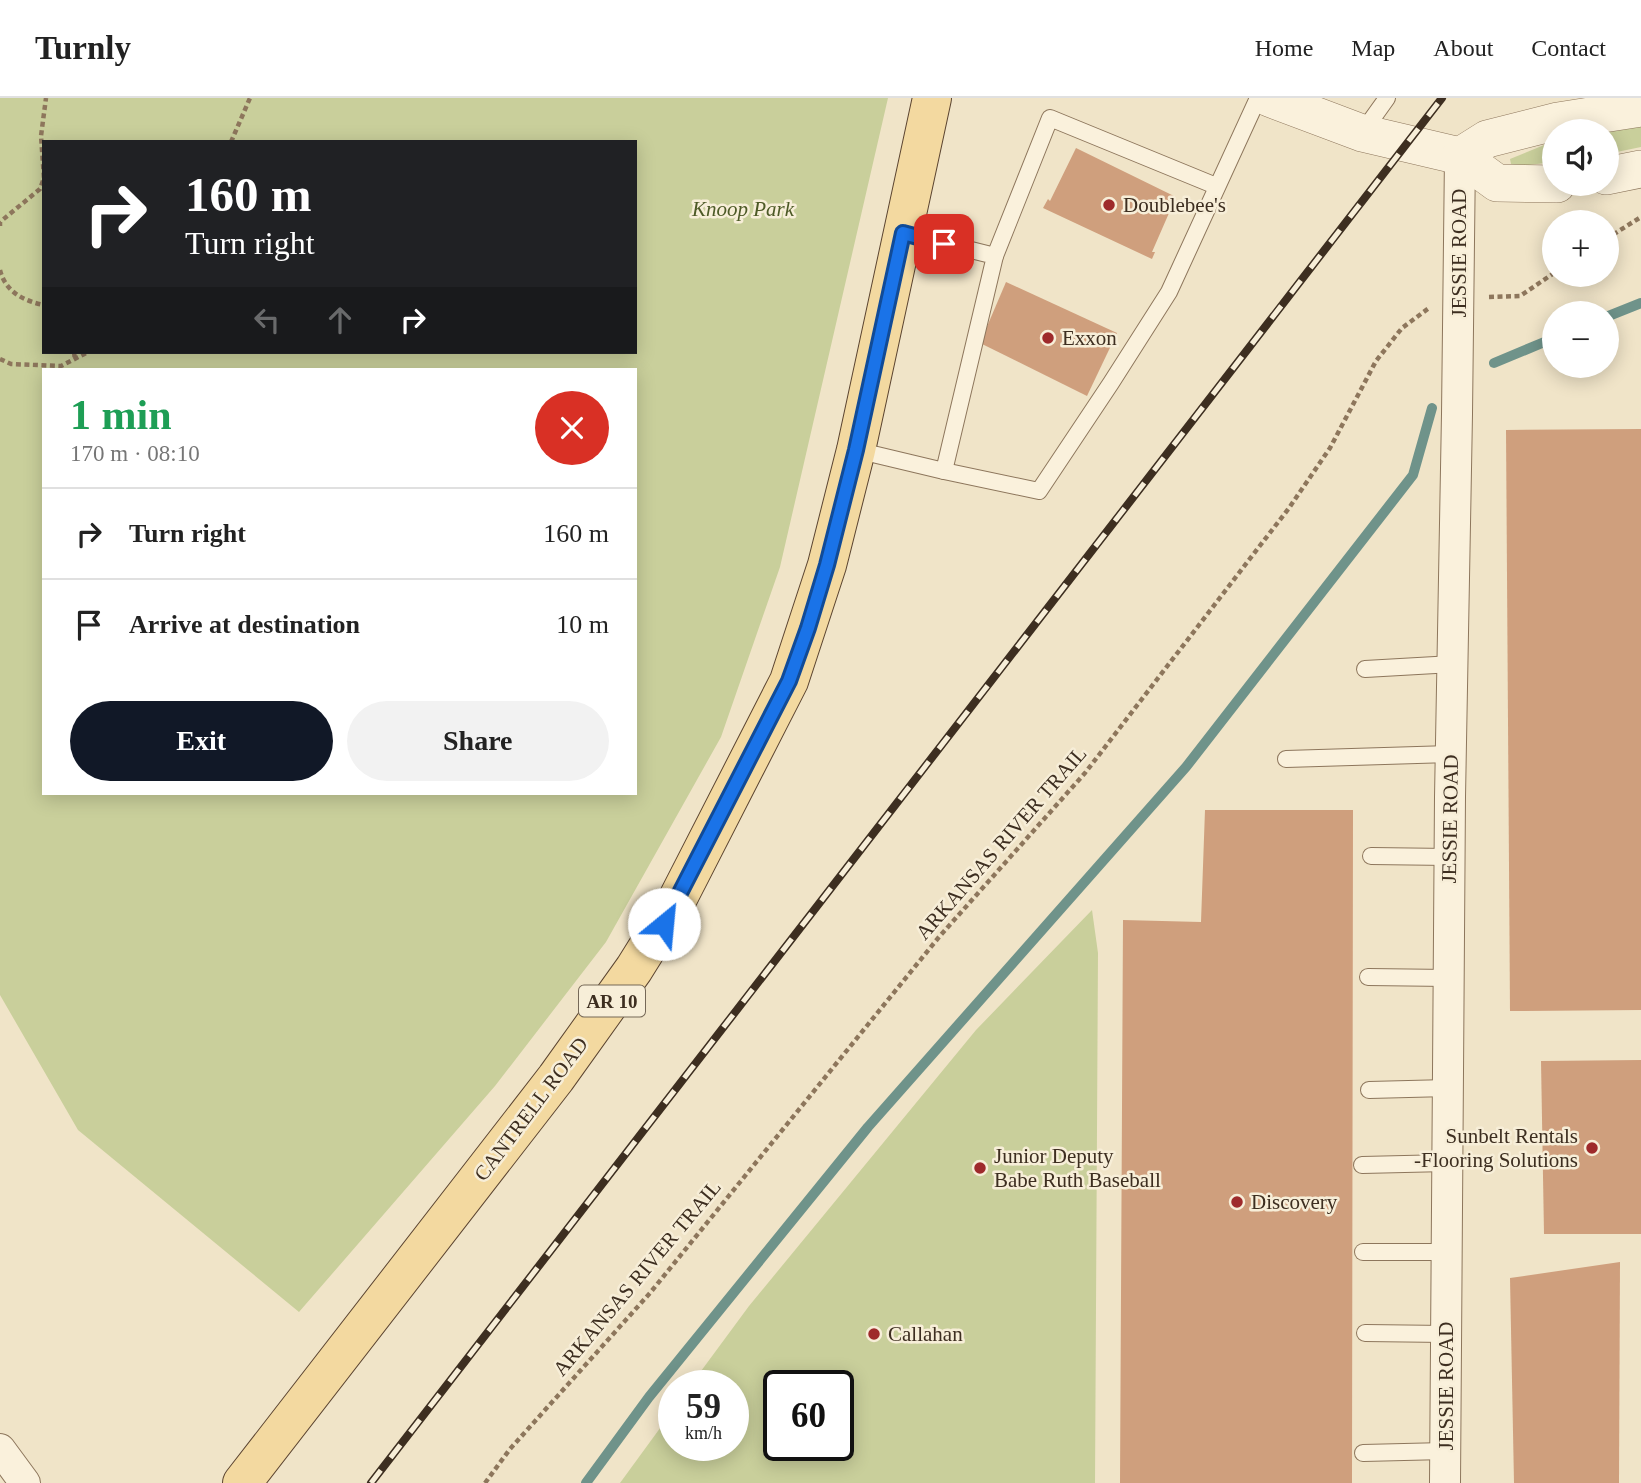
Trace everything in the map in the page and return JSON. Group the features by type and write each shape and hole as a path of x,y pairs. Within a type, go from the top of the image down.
{"main road":[{"name":"CANTRELL ROAD","path":"242,1483 556,1078 634,970 664,924 789,681 827,565 856,450 932,98"}],"street":[{"path":"1269,98 1362,133 1460,156 1497,183 1542,184"},
{"path":"1460,156 1487,139 1558,121 1641,108"},
{"name":"JESSIE ROAD","path":"1445,1483 1449,857 1460,156"},
{"path":"1619,173 1641,169"},
{"path":"0,1449 25,1483"}],"lane":[{"path":"856,450 1039,491 1169,292 1258,98"},
{"path":"1362,133 1387,98"},
{"path":"944,471 995,256 1050,118 1216,186"},
{"path":"903,233 995,256"},
{"path":"1365,669 1452,664"},
{"path":"1286,759 1451,754"},
{"path":"1371,856 1449,857"},
{"path":"1368,977 1448,978"},
{"path":"1369,1090 1448,1088"},
{"path":"1362,1165 1447,1163"},
{"path":"1363,1252 1447,1251"},
{"path":"1364,1333 1446,1334"},
{"path":"1363,1453 1445,1451"}],"path":[{"path":"42,150 46,98"},
{"path":"232,140 250,98"},
{"path":"0,226 1,222 40,189 42,184"},
{"path":"1619,231 1641,217"},
{"path":"0,270 16,295 42,304"},
{"name":"ARKANSAS RIVER TRAIL","path":"485,1483 510,1449 650,1293 939,937 1085,773 1289,508 1330,449 1376,361 1402,328 1428,309 1459,298 1520,296 1542,282"},
{"path":"74,354 75,360"},
{"path":"0,359 11,364 61,366 85,354"}],"green space":[{"name":"Knoop Park","path":"0,98 888,98 780,567 721,737 606,942 495,1086 299,1312 78,1130 0,995"},
{"path":"1641,123 1641,147 1619,152 1619,128"},
{"path":"1542,146 1542,163 1519,166 1511,164 1510,159"},
{"name":"Junior Deputy Babe Ruth Baseball","path":"1092,910 1098,953 1095,1483 620,1483 658,1431 658,1461 749,1461 749,1370 702,1370 749,1306 976,1030"}],"building":[{"name":"Doublebee's","path":"1076,148 1176,197 1152,252 1155,252 1152,259 1043,208 1048,199 1050,201"},
{"name":"Exxon","path":"1006,282 1117,333 1087,396 980,343"},
{"path":"1641,429 1641,1010 1510,1011 1506,430"},
{"name":"Discovery","path":"1205,810 1353,810 1352,1483 1120,1483 1123,920 1201,922"},
{"name":"Sunbelt Rentals -Flooring Solutions","path":"1641,1060 1641,1234 1544,1234 1541,1061"},
{"path":"1620,1262 1619,1483 1514,1483 1510,1278"}],"waterway":[{"path":"1619,312 1641,303"},
{"path":"1494,363 1542,343"},
{"path":"586,1483 649,1397 868,1127 1186,767 1413,475 1432,408"}],"railway":[{"path":"371,1483 1442,98"}],"place":[{"name":"Doublebee's","path":"1109,205"},
{"name":"Exxon","path":"1048,338"},
{"name":"Sunbelt Rentals -Flooring Solutions","path":"1592,1148"},
{"name":"Junior Deputy Babe Ruth Baseball","path":"980,1168"},
{"name":"Discovery","path":"1237,1202"},
{"name":"Callahan","path":"874,1334"}],"route":[{"path":"664,924 789,681 808,628 856,450 903,233 944,244"}]}
